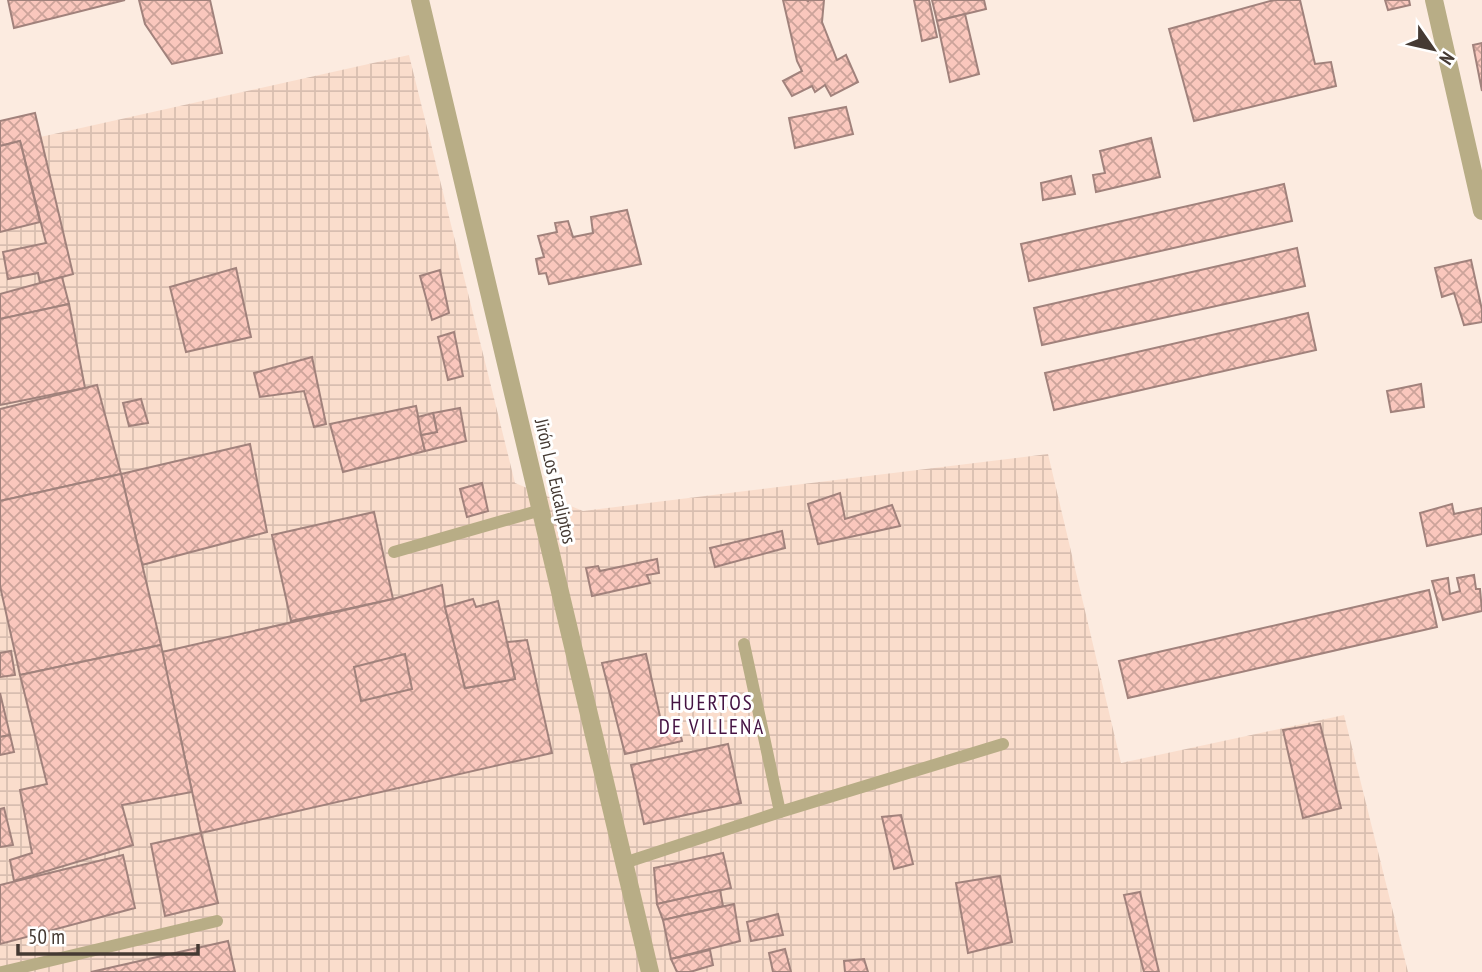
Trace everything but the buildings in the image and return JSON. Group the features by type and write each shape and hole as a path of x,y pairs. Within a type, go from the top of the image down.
{"street":[{"name":"Jirón Los Eucaliptos","path":"420,0 650,972"},
{"path":"1434,0 1482,211"}],"lane":[{"path":"394,552 541,510"},
{"path":"744,644 780,812"},
{"path":"624,863 1003,744"},
{"path":"2,972 217,921"}],"shaded area":[{"path":"409,55 515,483 583,511 1048,454 1121,763 1344,715 1408,972 0,972 0,146"}],"district":[{"name":"HUERTOS DE VILLENA","path":"712,714"}]}
